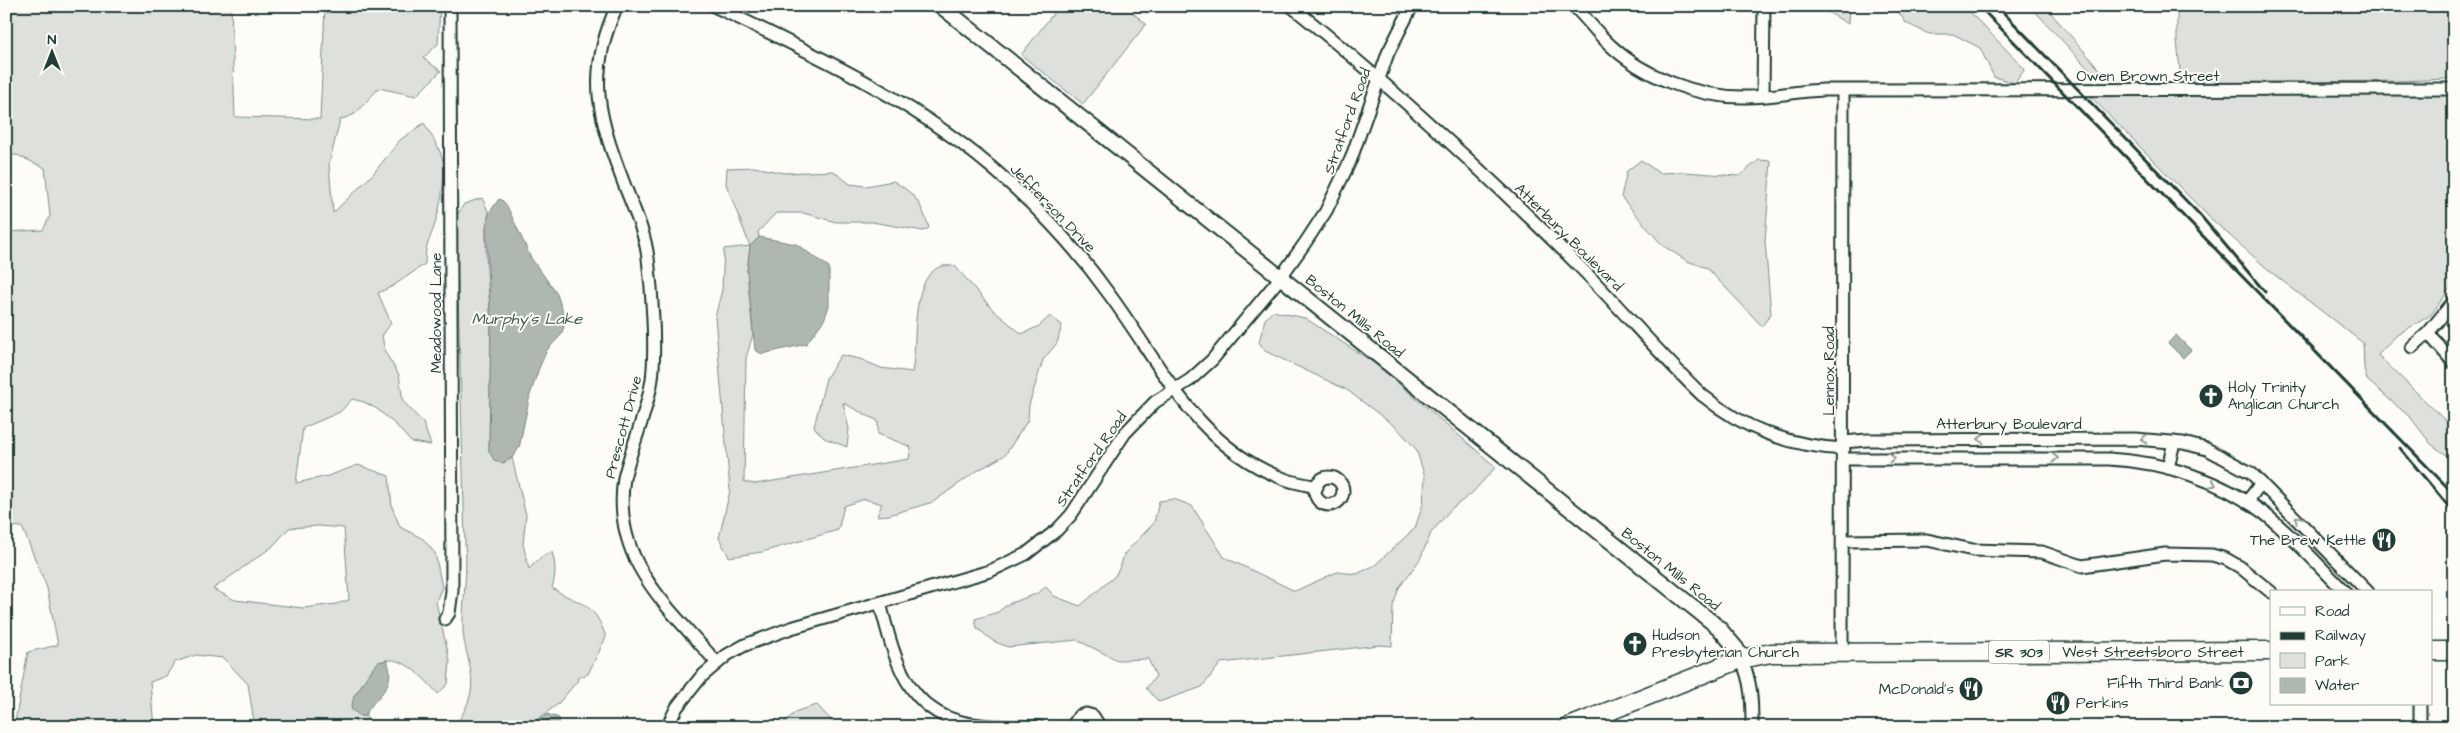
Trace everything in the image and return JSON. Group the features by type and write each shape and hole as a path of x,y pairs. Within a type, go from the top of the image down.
{"main road":[{"path":"2432,651 2454,652"},
{"name":"West Streetsboro Street","path":"1569,727 1741,659 1771,653 2270,652"}],"street":[{"name":"Meadowood Lane","path":"445,619 449,613 452,591 450,6"},
{"name":"Prescott Drive","path":"617,6 602,48 600,105 605,132 646,243 650,279 653,363 649,393 624,478 621,501 623,525 632,555 649,583 717,663"},
{"name":"Jefferson Drive","path":"714,6 887,94 937,126 982,159 1027,199 1090,269 1128,321 1174,390 1210,433 1236,454 1282,479 1317,487"},
{"name":"Boston Mills Road","path":"941,6 1718,627 1736,648 1741,659"},
{"name":"Atterbury Boulevard","path":"1292,6 1379,80 1478,169 1566,254 1702,396 1724,413 1760,432 1783,440 1843,450 2109,458 2168,468 2211,482 2247,502 2280,527 2343,590"},
{"name":"Stratford Road","path":"717,663 745,645 773,634 990,572 1011,563 1041,544 1071,515 1125,432 1155,402 1195,376 1212,360 1280,278 1321,219 1352,160 1388,53 1412,6"},
{"name":"Owen Brown Street","path":"1574,6 1610,45 1644,69 1664,80 1708,94 1743,98 1806,91 2454,88"},
{"path":"1763,95 1764,6"},
{"name":"Lennox Road","path":"1842,652 1844,541 1843,91"},
{"path":"2412,346 2428,333 2454,301"},
{"path":"2428,333 2454,363"},
{"name":"Atterbury Boulevard","path":"1843,450 1861,440 2135,439 2174,442 2207,449 2235,463 2261,483 2366,590"},
{"path":"2168,468 2174,442"},
{"path":"2247,502 2261,483"},
{"path":"1844,541 1927,540 1973,550 2042,552 2087,566 2163,554 2196,553 2226,559 2240,567 2270,591"},
{"path":"880,603 900,671 912,690 926,704 939,714 963,722 1039,727"},
{"path":"1741,659 1748,674 1751,689 1752,727"},
{"path":"667,727 676,707 701,677 717,663"},
{"path":"2420,706 2420,727"},
{"path":"1072,727 1079,716 1086,714 1093,716 1098,721 1100,727"}],"green space":[{"path":"6,6 231,6 235,117 320,119 325,6 440,6 438,44 423,58 441,71 416,96 379,88 355,114 340,120 329,164 333,213 373,174 400,140 424,123 441,154 444,170 441,201 426,249 425,264 393,286 378,293 391,323 382,336 385,352 399,375 403,401 423,423 431,445 411,442 396,425 377,409 364,402 352,399 340,412 303,428 296,483 328,476 358,465 389,476 392,507 400,527 423,539 435,553 442,587 436,602 450,661 448,684 438,694 416,672 398,661 389,660 380,663 371,670 354,696 360,716 365,716 375,727 261,727 254,722 248,684 223,658 196,655 175,662 166,676 150,682 154,727 14,727 28,652 58,645 47,588 22,527 6,526 6,232 43,230 50,216 45,168 17,155 6,156","holes":["319,526 344,528 349,600 336,604 303,608 235,600 213,589 272,547 289,528"]},
{"path":"1059,6 1130,6 1133,13 1146,24 1083,104 1021,55"},
{"path":"1828,6 1849,6 1848,24 1826,11"},
{"path":"1894,6 1964,6 2025,69 2015,83 1994,77 1980,48 1953,34 1929,34 1906,23"},
{"path":"2030,6 2045,6 2102,72 2095,76"},
{"path":"2177,6 2454,6 2454,76 2446,79 2397,81 2184,83 2181,80 2177,41"},
{"path":"2452,93 2453,234 2451,271 2453,284 2431,315 2397,335 2378,355 2454,429 2454,461 2431,444 2411,418 2367,380 2364,368 2363,343 2271,272 2210,218 2088,94 2125,96"},
{"path":"1641,160 1659,173 1684,172 1739,176 1759,160 1771,161 1765,241 1771,314 1762,326 1707,268 1687,261 1662,245 1621,197 1627,171"},
{"path":"754,167 784,173 833,171 850,184 866,186 893,181 907,190 917,200 929,228 923,231 872,222 836,222 803,213 776,213 758,232 759,237 750,247 747,271 753,334 746,358 744,482 755,484 909,459 911,447 878,434 878,421 843,403 849,429 847,447 824,438 814,427 826,378 841,355 860,359 881,368 912,372 919,299 929,274 939,267 955,266 994,311 1022,334 1039,326 1050,316 1062,325 1057,343 1043,360 1029,405 1028,420 1005,455 977,471 933,502 889,515 877,516 882,504 865,499 844,506 838,530 762,552 729,557 719,538 730,490 715,317 722,290 724,249 750,246 726,184 727,168"},
{"path":"482,198 489,213 486,227 486,257 491,323 489,451 503,463 512,458 526,515 523,544 529,569 541,557 552,552 555,570 552,588 591,610 606,637 588,674 577,678 578,680 558,704 527,727 454,727 469,700 472,680 463,631 466,556 456,217 464,204"},
{"path":"1273,311 1305,318 1377,365 1496,467 1471,494 1451,509 1431,533 1420,559 1399,588 1393,606 1392,646 1380,645 1221,663 1202,687 1159,702 1146,688 1156,676 1148,659 1117,660 1077,640 1008,647 993,641 977,628 975,619 998,612 1008,604 1036,594 1046,587 1054,596 1080,606 1115,576 1124,554 1154,523 1159,501 1174,499 1192,506 1224,557 1295,591 1337,572 1357,574 1375,565 1415,528 1423,504 1425,477 1416,449 1397,428 1347,390 1265,351 1259,342 1265,319"},
{"path":"817,705 831,720 833,727 779,727 797,711"}],"water":[{"name":"Murphy's Lake","path":"499,199 507,206 531,258 557,294 566,321 561,335 547,350 539,368 530,395 519,448 512,458 503,463 494,460 489,451 491,323 486,227 489,213"},
{"path":"759,237 796,244 829,267 829,306 824,320 806,344 762,354 755,350 747,271 750,246"},
{"path":"2176,335 2191,350 2183,358 2168,343"},
{"path":"387,660 390,670 387,685 365,716 360,716 351,709 354,696 378,662"},
{"path":"547,714 559,718 560,727 527,727"}],"railway":[{"path":"1979,6 2454,494"},
{"path":"1997,6 2200,215 2265,292"},
{"path":"2400,448 2454,513"}],"place":[{"name":"Holy Trinity Anglican Church","path":"2211,396"},
{"name":"The Brew Kettle","path":"2384,540"},
{"name":"Hudson Presbyterian Church","path":"1635,644"},
{"name":"Fifth Third Bank","path":"2241,683"},
{"name":"McDonald's","path":"1971,689"},
{"name":"Perkins","path":"2058,703"}]}
